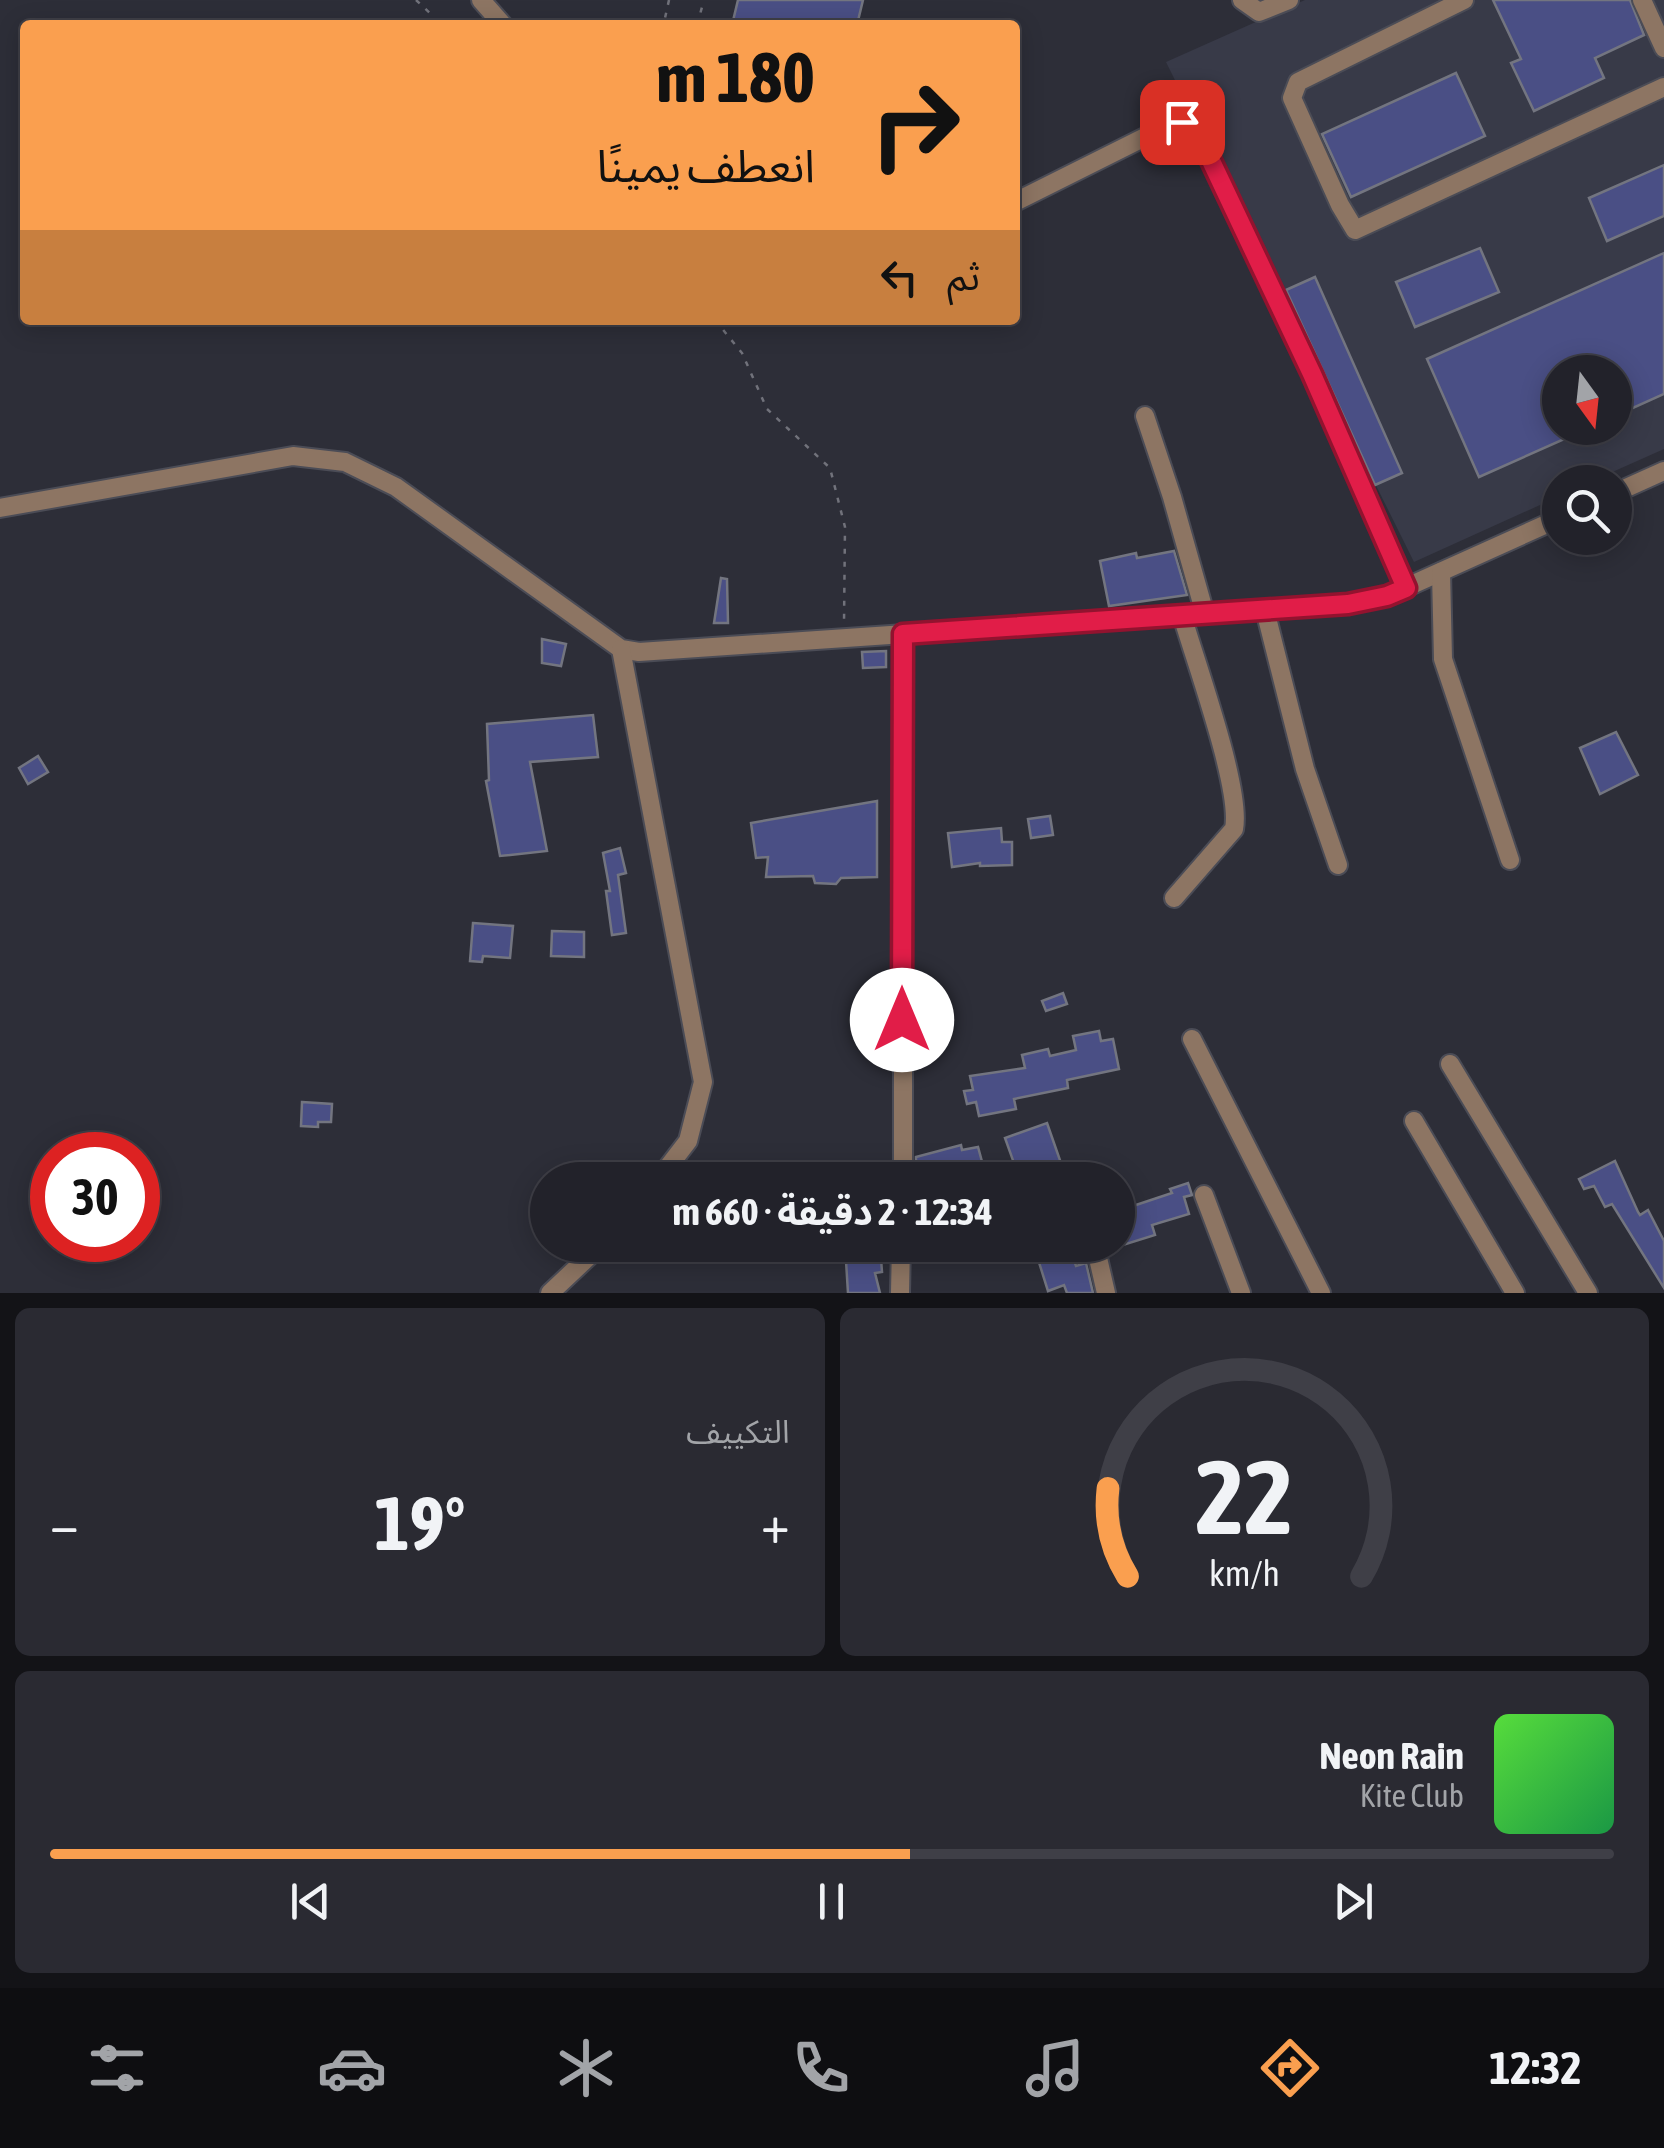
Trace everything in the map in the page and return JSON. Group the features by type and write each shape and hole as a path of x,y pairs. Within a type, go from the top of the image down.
{"street":[{"path":"480,0 499,20"},
{"path":"1242,0 1259,12 1288,0"},
{"path":"1464,0 1298,82 1292,98 1355,230 1664,87"},
{"path":"1642,0 1664,48"},
{"path":"1020,200 1174,124 1188,124 1197,132 1312,374 1406,588"},
{"path":"1145,416 1204,614"},
{"path":"0,508 293,456 344,462 396,487 621,650 639,652 1348,604 1387,596 1542,526"},
{"path":"1632,485 1664,471"},
{"path":"1441,572 1443,659 1510,860"},
{"path":"1264,610 1304,769 1338,865"},
{"path":"1174,898 1234,829 1236,818 1223,755 1182,615"},
{"path":"903,634 903,1162"},
{"path":"621,650 703,1082 688,1141 672,1162"},
{"path":"1192,1039 1321,1293"},
{"path":"1450,1064 1588,1293"},
{"path":"1414,1121 1515,1293"},
{"path":"1204,1196 1241,1293"},
{"path":"550,1293 583,1262"},
{"path":"900,1293 901,1262"},
{"path":"1099,1262 1106,1293"}],"path":[{"path":"416,0 434,20"},
{"path":"719,325 742,353 767,410 830,468 845,527 843,638"}],"shaded area":[{"path":"1305,0 1664,0 1664,449 1628,465 1542,465 1542,504 1414,562 1166,62"}],"building":[{"path":"738,0 863,0 858,20 733,20"},
{"path":"1493,0 1630,0 1644,35 1595,58 1604,78 1534,111 1511,63 1521,59"},
{"path":"1456,73 1485,136 1351,197 1322,134"},
{"path":"1664,165 1664,216 1607,241 1589,198"},
{"path":"1480,248 1499,292 1415,327 1396,282"},
{"path":"1664,253 1664,394 1632,408 1632,355 1542,355 1542,445 1551,445 1479,477 1427,359"},
{"path":"1315,277 1402,473 1375,485 1286,290"},
{"path":"1174,551 1187,595 1109,606 1100,561 1136,553 1137,558"},
{"path":"721,578 727,579 728,623 714,623"},
{"path":"542,639 566,644 561,666 542,663"},
{"path":"886,651 886,667 863,668 862,652"},
{"path":"593,715 598,757 530,762 547,851 500,856 486,781 487,724"},
{"path":"1616,732 1638,775 1600,794 1580,748"},
{"path":"38,756 48,772 28,784 19,768"},
{"path":"877,801 877,877 841,878 836,884 815,883 813,876 766,877 768,857 756,858 751,823"},
{"path":"1050,816 1053,835 1031,838 1028,819"},
{"path":"1001,828 1002,842 1012,842 1012,865 980,863 952,867 948,833"},
{"path":"620,848 626,873 618,875 626,933 612,935 603,853"},
{"path":"473,923 513,926 510,958 483,956 482,962 470,961"},
{"path":"552,931 584,932 584,957 551,956"},
{"path":"1063,993 1067,1004 1046,1011 1042,1001"},
{"path":"1099,1031 1101,1041 1113,1039 1119,1069 1067,1080 1068,1088 1014,1099 1016,1109 979,1116 976,1102 967,1104 964,1091 973,1090 970,1076 1025,1068 1022,1055 1048,1049 1050,1056 1076,1050 1073,1036"},
{"path":"302,1102 332,1104 331,1122 318,1122 318,1127 301,1126"},
{"path":"1047,1123 1061,1162 1014,1162 1005,1138"},
{"path":"961,1145 962,1150 978,1147 982,1162 916,1162 916,1157"},
{"path":"1615,1161 1638,1212 1640,1215 1648,1210 1664,1241 1664,1288 1612,1204 1605,1207 1594,1186 1584,1189 1579,1179"},
{"path":"1188,1183 1192,1195 1184,1197 1189,1214 1152,1225 1155,1235 1135,1241 1135,1205 1172,1193 1170,1189"},
{"path":"846,1262 881,1262 882,1272 875,1273 880,1293 848,1293"},
{"path":"1039,1262 1075,1262 1076,1266 1086,1263 1093,1293 1067,1293 1064,1285 1048,1291"}],"route":[{"path":"902,1020 903,634 1348,604 1406,588 1312,374 1204,146 1197,132 1182,122"}]}
